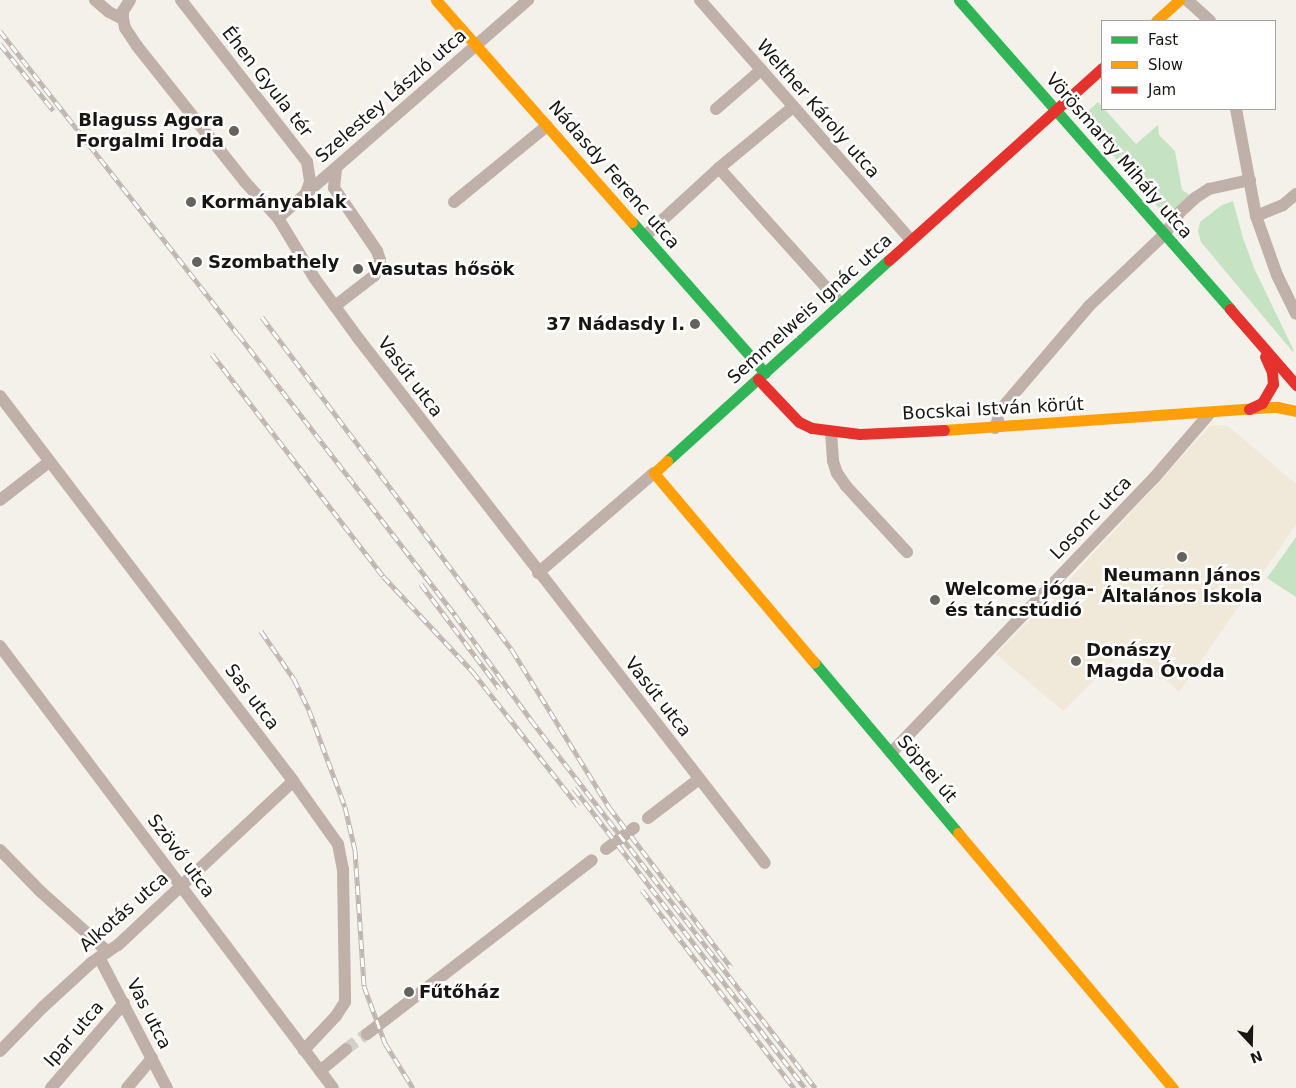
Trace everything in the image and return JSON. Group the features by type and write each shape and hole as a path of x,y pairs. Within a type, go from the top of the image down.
{"street":[{"path":"95,0 109,12 123,19 124,11 130,0"},
{"name":"Éhen Gyula tér","path":"181,0 307,162 321,168 336,169"},
{"name":"Nádasdy Ferenc utca","path":"436,0 645,236 762,376"},
{"name":"Szelestey László utca","path":"278,218 528,0"},
{"name":"Welther Károly utca","path":"700,0 911,240"},
{"name":"Vörösmarty Mihály utca","path":"959,0 1253,336"},
{"path":"1157,20 1179,0"},
{"path":"1186,0 1209,20"},
{"name":"Vasút utca","path":"123,19 125,28 137,46 245,182 278,218 335,306 538,573 765,863"},
{"name":"Semmelweis Ignác utca","path":"538,573 762,376 840,303 1101,69"},
{"path":"716,109 761,70"},
{"path":"645,236 719,168 793,108"},
{"path":"1236,110 1256,216 1277,275 1296,314"},
{"path":"454,202 548,126"},
{"name":"Éhen Gyula tér","path":"306,193 310,182 307,162"},
{"path":"719,168 840,303"},
{"path":"335,306 374,276 379,268 380,260 334,188 336,169"},
{"path":"995,428 1002,408 1089,306 1165,234 1179,213 1195,198 1209,189 1250,180"},
{"path":"1256,216 1283,205 1296,194"},
{"path":"1253,336 1296,368"},
{"path":"1253,336 1296,385"},
{"path":"1249,409 1262,403 1273,384 1269,366 1253,336"},
{"name":"Bocskai István körút","path":"762,376 798,422 812,428 831,432 860,434 995,428 1277,407 1296,411"},
{"name":"Sas utca","path":"0,396 332,833 342,857 343,869 345,1002 336,1016 304,1050"},
{"name":"Bocskai István körút","path":"1249,409 1296,399"},
{"name":"Losonc utca","path":"891,753 1154,478 1210,413"},
{"path":"831,432 833,461 846,486 907,552"},
{"path":"0,500 49,462"},
{"name":"Söptei út","path":"654,472 1173,1088"},
{"name":"Szövő utca","path":"0,646 333,1088"},
{"path":"648,818 699,779"},
{"name":"Alkotás utca","path":"2,1044 182,886 294,781"},
{"path":"606,849 634,828"},
{"name":"Vas utca","path":"0,850 103,954 124,1003 167,1088"},
{"path":"367,1034 592,860"},
{"name":"Ipar utca","path":"51,1088 124,1003"},
{"path":"320,1071 346,1050"},
{"path":"127,1088 152,1058"}],"shaded area":[{"name":"Neumann János Általános Iskola","path":"1211,425 1228,426 1296,484 1296,525 1179,692 1128,646 1063,711 996,654 1062,588"}],"green space":[{"path":"1098,102 1101,105 1101,110 1105,110 1136,144 1158,125 1159,135 1175,151 1182,190 1193,197 1177,210 1168,213 1158,207 1089,128 1088,111"},
{"path":"1233,201 1243,238 1254,268 1293,352 1201,242 1198,231 1200,222 1222,205"},
{"path":"1296,537 1296,597 1267,578"}],"tunnel":[{"path":"346,1049 367,1034"}],"railway":[{"path":"0,31 238,334 455,615 531,720 815,1088"},
{"path":"0,44 53,110"},
{"path":"262,317 512,650 609,807 731,967"},
{"path":"212,354 383,576 473,672 578,806"},
{"path":"421,584 499,688"},
{"path":"261,631 294,679 309,710 345,807 355,850 364,986 385,1043 413,1088"},
{"path":"574,788 805,1088"},
{"path":"642,890 794,1088"}],"traffic: fast":[{"path":"959,0 1230,309"},
{"path":"632,222 765,373"},
{"path":"667,461 889,260"},
{"path":"814,662 958,833"}],"traffic: slow":[{"path":"436,0 632,222"},
{"path":"1157,20 1179,0"},
{"path":"944,430 1277,407 1296,411"},
{"path":"667,461 654,473 814,662"},
{"path":"958,833 1173,1088"}],"traffic: jam":[{"path":"889,260 1101,69"},
{"path":"1230,309 1296,385"},
{"path":"1249,409 1262,403 1273,384 1272,372 1265,356"},
{"path":"758,379 799,422 812,428 860,434 944,430"}],"place":[{"name":"Blaguss Agora Forgalmi Iroda","path":"234,131"},
{"name":"Kormányablak","path":"191,202"},
{"name":"Szombathely","path":"197,262"},
{"name":"Vasutas hősök","path":"358,269"},
{"name":"37 Nádasdy I.","path":"695,324"},
{"name":"Neumann János Általános Iskola","path":"1182,557"},
{"name":"Welcome jóga- és táncstúdió","path":"935,600"},
{"name":"Donászy Magda Óvoda","path":"1076,661"},
{"name":"Fűtőház","path":"409,992"}]}
